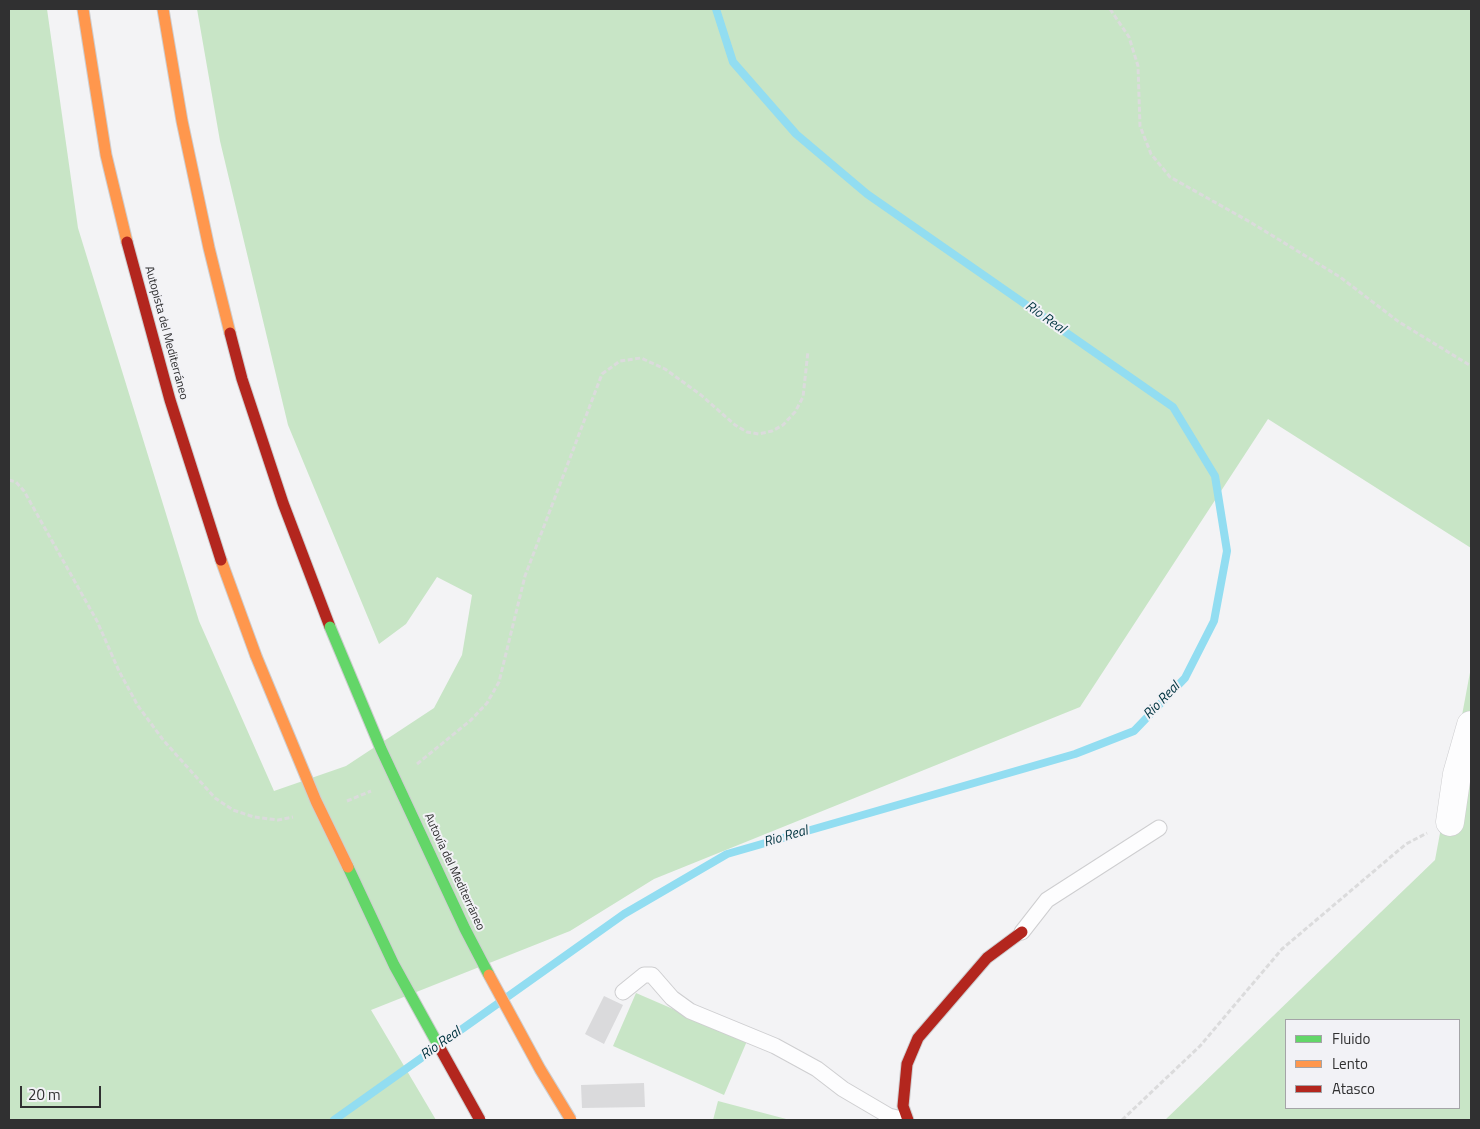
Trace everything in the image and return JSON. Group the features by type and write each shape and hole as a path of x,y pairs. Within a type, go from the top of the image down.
{"main road":[{"name":"Autopista del Mediterráneo","path":"84,9 106,154 135,274 170,400 209,528 256,656 316,801 394,965 480,1120"},
{"name":"Autovía del Mediterráneo","path":"163,9 182,121 209,248 242,379 282,503 330,627 381,749 465,929 540,1069 571,1120"},
{"path":"906,1120 903,1106 907,1064 918,1038 987,958 1022,932"}],"street":[{"path":"1450,822 1457,774 1471,726"}],"lane":[{"path":"1022,932 1047,900 1159,828"},
{"path":"623,992 644,975 652,975 672,998 690,1011 775,1046 817,1070 843,1089 889,1116 906,1120"}],"path":[{"path":"1110,9 1129,36 1138,66 1140,126 1151,154 1170,177 1250,222 1340,277 1399,322 1471,366"},
{"path":"410,769 471,720 487,703 499,682 525,576 602,374 610,366 630,358 642,358 665,369 701,395 735,425 747,432 759,434 772,431 783,424 794,412 803,397 808,351"},
{"path":"9,480 16,482 24,491 97,621 119,671 138,706 164,741 214,798 233,810 254,817 278,820 295,817"},
{"path":"339,804 379,787"},
{"path":"1122,1120 1200,1046 1282,949 1406,844 1450,822"}],"green space":[{"path":"9,9 47,9 78,228 199,621 274,791 346,766 434,708 462,655 472,595 437,577 406,624 379,644 288,425 220,141 197,9 1471,9 1471,548 1268,419 1080,707 654,879 570,931 371,1010 436,1120 9,1120"},
{"path":"1471,667 1471,1120 1165,1120 1435,860"},
{"path":"636,993 747,1041 724,1095 613,1046"},
{"path":"718,1101 790,1120 713,1120"}],"building":[{"path":"604,996 623,1005 604,1044 585,1034"},
{"path":"644,1083 645,1107 582,1108 581,1085"}],"waterway":[{"name":"Rio Real","path":"334,1120 624,914 727,854 1075,754 1134,731 1185,678 1214,621 1227,551 1215,476 1173,407 867,194 796,134 733,62 716,9"}],"traffic: slow":[{"path":"83,9 106,155 127,242"},
{"path":"163,9 182,121 209,248 230,333"},
{"path":"221,560 256,656"},
{"path":"256,656 316,801 348,867"},
{"path":"489,975 540,1069 571,1120"}],"traffic: jam":[{"path":"127,242 170,400 221,560"},
{"path":"230,333 242,379 283,503 330,627"},
{"path":"908,1120 903,1106 907,1064 918,1038 987,958 1022,932"},
{"path":"441,1050 480,1120"}],"traffic: fast":[{"path":"330,627 381,749 465,929 489,975"},
{"path":"348,867 394,965 441,1050"}]}
